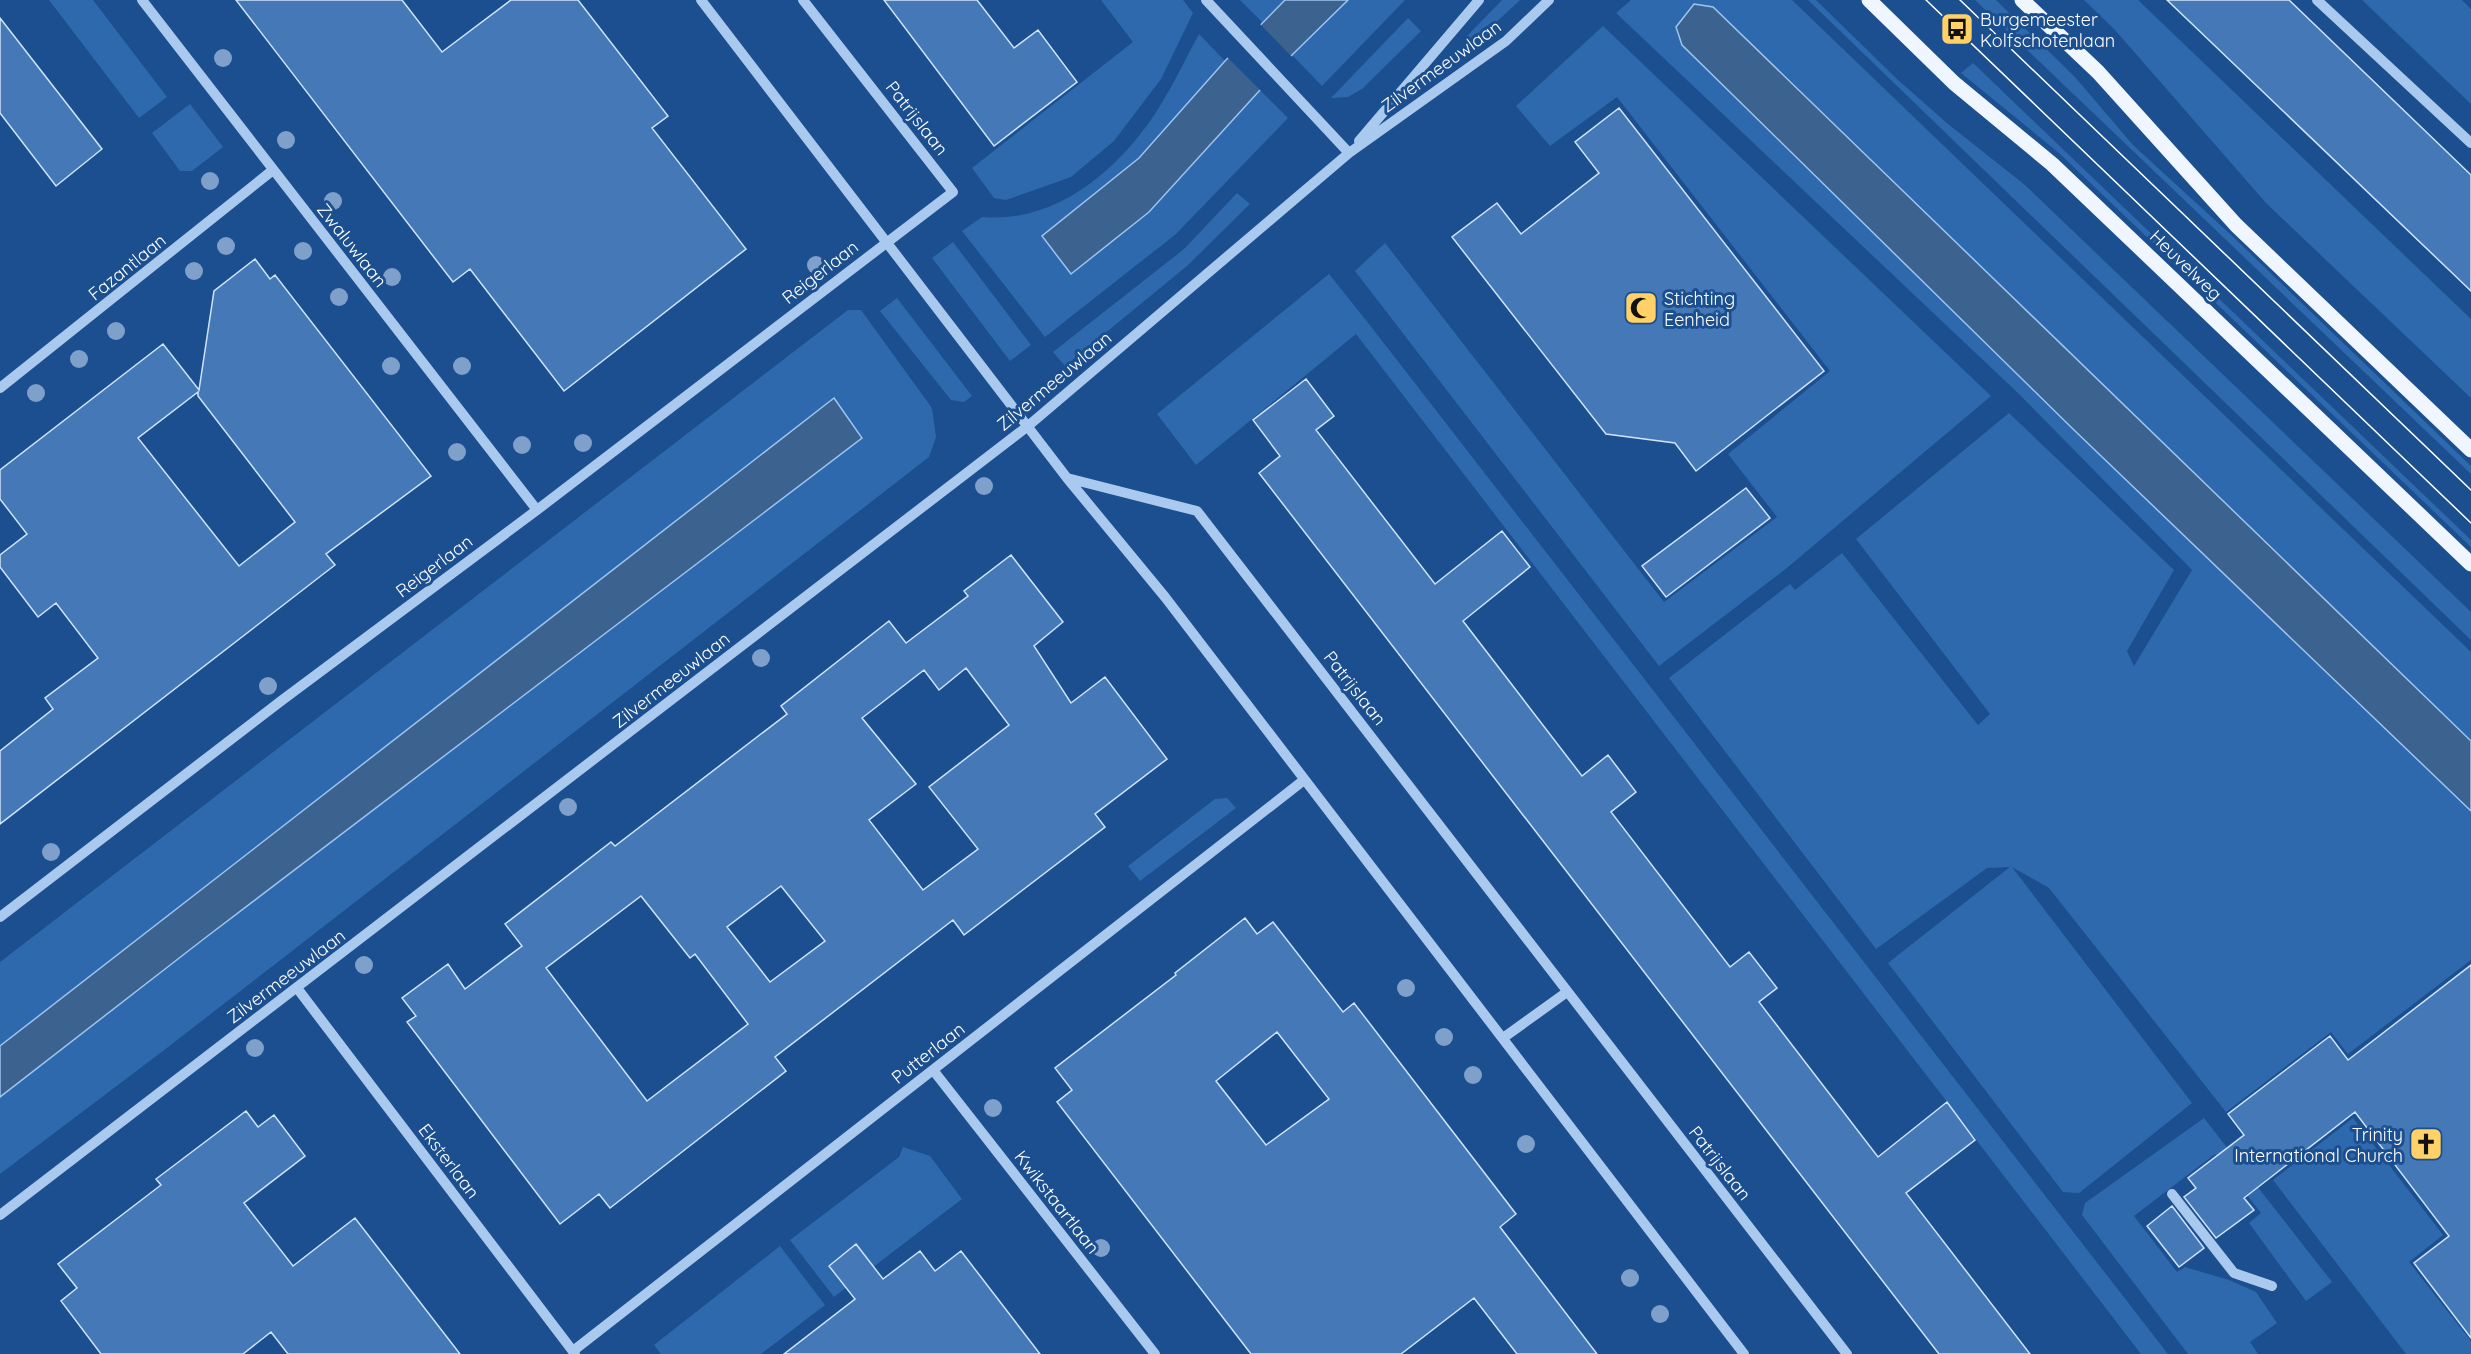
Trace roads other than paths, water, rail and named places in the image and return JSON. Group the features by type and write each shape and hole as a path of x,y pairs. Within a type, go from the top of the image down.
{"main road":[{"name":"Heuvelweg","path":"1869,0 1954,83 2052,164 2471,564"},
{"path":"2022,0 2098,72 2236,225 2471,450"}],"street":[{"name":"Zwaluwlaan","path":"142,0 537,510"},
{"path":"702,0 1067,478 1165,597 1744,1354"},
{"name":"Patrijslaan","path":"803,0 953,192 887,241"},
{"path":"1206,0 1349,153"},
{"name":"Zilvermeeuwlaan","path":"1349,153 1479,0"},
{"name":"Zilvermeeuwlaan","path":"0,1215 1028,426 1349,153 1506,41 1549,0"},
{"path":"2317,0 2471,143"},
{"name":"Fazantlaan","path":"0,388 273,170"},
{"name":"Reigerlaan","path":"0,917 281,700 537,510 887,241"},
{"name":"Patrijslaan","path":"1067,478 1197,511 1847,1354"},
{"name":"Putterlaan","path":"574,1353 1304,780"},
{"name":"Eksterlaan","path":"297,988 574,1353"},
{"path":"1503,1038 1567,992"},
{"name":"Kwikstaartlaan","path":"933,1070 1155,1354"},
{"path":"2172,1194 2234,1273 2272,1286"}],"tram line":[{"path":"1926,0 2471,523"},
{"path":"1960,0 2471,490"}],"place":[{"name":"Burgemeester Kolfschotenlaan","path":"1957,29"},
{"name":"Stichting Eenheid","path":"1641,308"},
{"name":"Trinity International Church","path":"2426,1144"}]}
